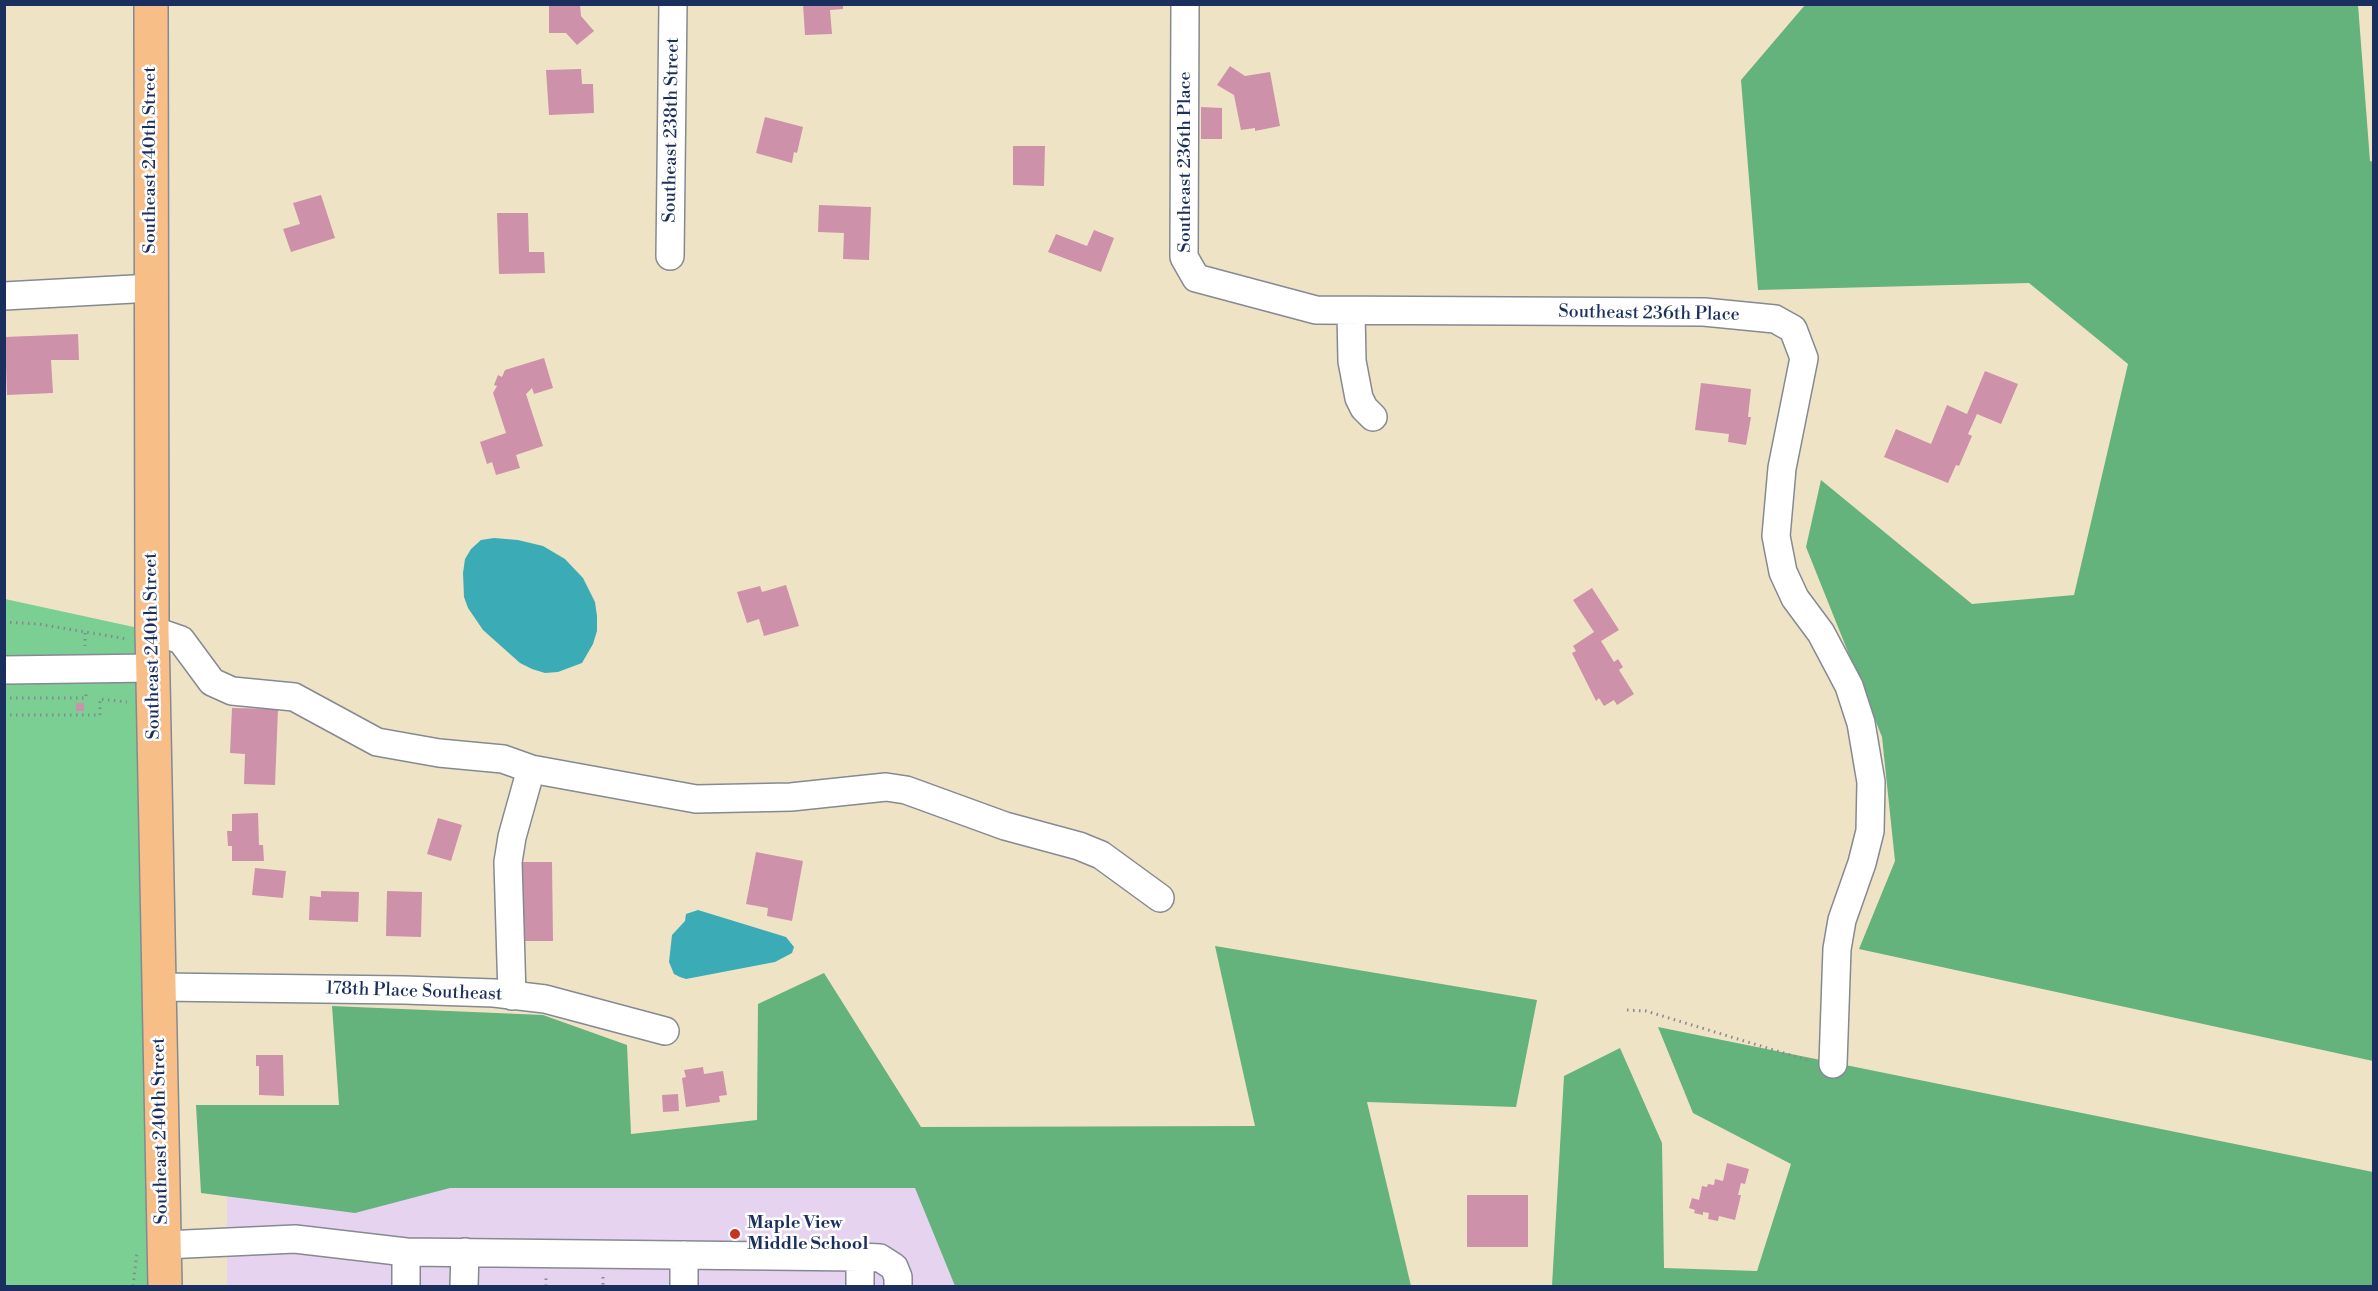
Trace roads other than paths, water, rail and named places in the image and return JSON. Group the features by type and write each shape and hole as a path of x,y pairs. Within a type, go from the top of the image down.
{"main road":[{"name":"Southeast 240th Street","path":"151,4 152,646 165,1287"}],"street":[{"name":"Southeast 238th Street","path":"670,256 673,4"},
{"name":"Southeast 236th Place","path":"1185,4 1184,257 1196,278 1316,310 1351,312 1704,312 1775,319 1793,329 1804,358 1782,468 1776,536 1783,572 1795,598 1821,633 1849,686 1861,723 1871,782 1870,831 1862,863 1842,920 1837,949 1833,1064"},
{"path":"4,296 152,288"},
{"path":"1351,312 1352,361 1359,398 1372,417"},
{"path":"4,670 152,646 181,639 212,682 232,691 294,697 377,742 439,753 503,759 531,769 696,799 791,797 886,787 906,790 1005,826 1079,846 1101,855 1160,898"},
{"path":"512,996 508,862 512,837 531,769"},
{"name":"178th Place Southeast","path":"158,987 404,990 512,996 545,999 665,1030"},
{"path":"164,1245 295,1239 406,1252 880,1258 894,1267 898,1277 898,1287"},
{"path":"406,1252 406,1287"},
{"path":"464,1287 465,1252"},
{"path":"684,1255 684,1287"},
{"path":"860,1257 860,1287"}],"water":[{"path":"494,538 518,540 543,546 565,559 583,578 595,602 597,631 593,644 582,663 558,672 545,673 532,669 520,663 483,630 468,608 464,597 463,573 465,559 471,549 481,540"},
{"path":"698,910 786,937 794,947 792,953 775,962 686,979 680,977 674,974 669,962 672,935 685,921 686,914"}],"place":[{"name":"Maple View Middle School","path":"735,1234"}]}
